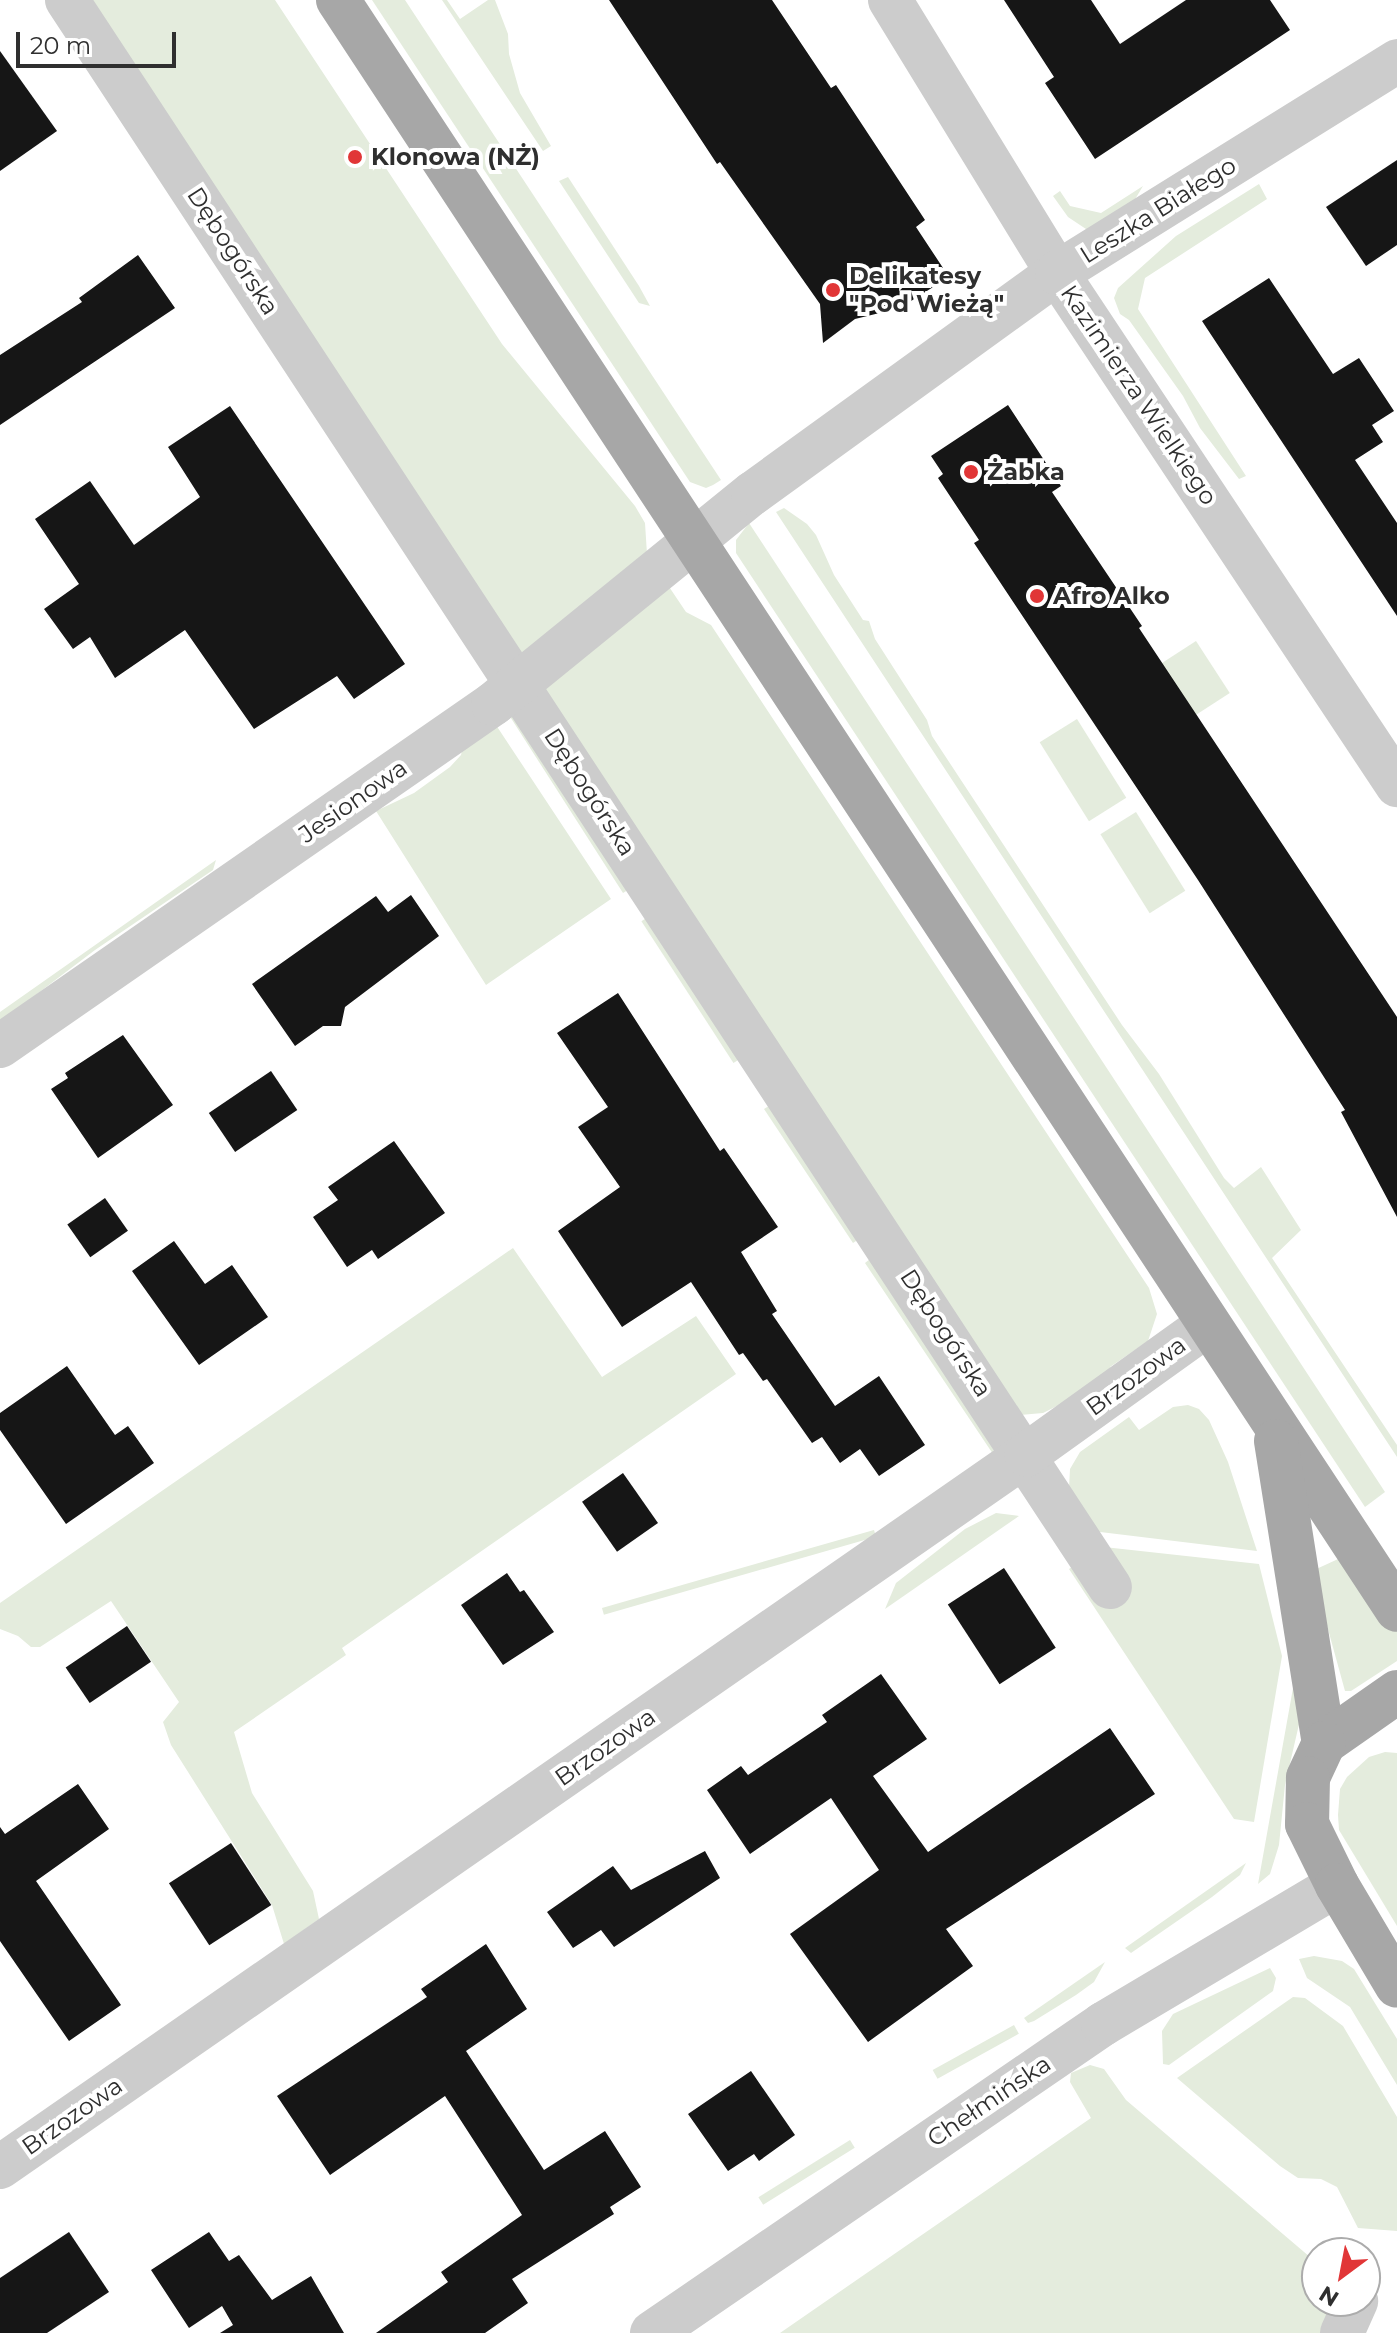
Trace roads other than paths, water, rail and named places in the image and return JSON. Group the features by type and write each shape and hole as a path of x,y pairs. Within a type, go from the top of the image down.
{"main road":[{"path":"338,0 1275,1429 1397,1610"},
{"path":"1275,1429 1324,1743"},
{"path":"1397,1692 1324,1743 1308,1778 1307,1824 1337,1885 1397,1986"}],"street":[{"name":"Dębogórska","path":"67,0 519,683 1110,1587"},
{"name":"Kazimierza Wielkiego","path":"890,0 1057,273 1397,785"},
{"name":"Leszka Białego","path":"694,540 753,493 1057,273 1397,61"},
{"name":"Jesionowa","path":"0,1046 519,683 694,540"},
{"name":"Brzozowa","path":"0,2167 1026,1455 1208,1324"},
{"name":"Chełmińska","path":"652,2333 1103,2024 1337,1885"}],"place":[{"name":"Klonowa (NŻ)","path":"355,157"},
{"name":"Delikatesy \"Pod Wieżą\"","path":"833,290"},
{"name":"Żabka","path":"971,472"},
{"name":"Afro Alko","path":"1037,596"}]}
